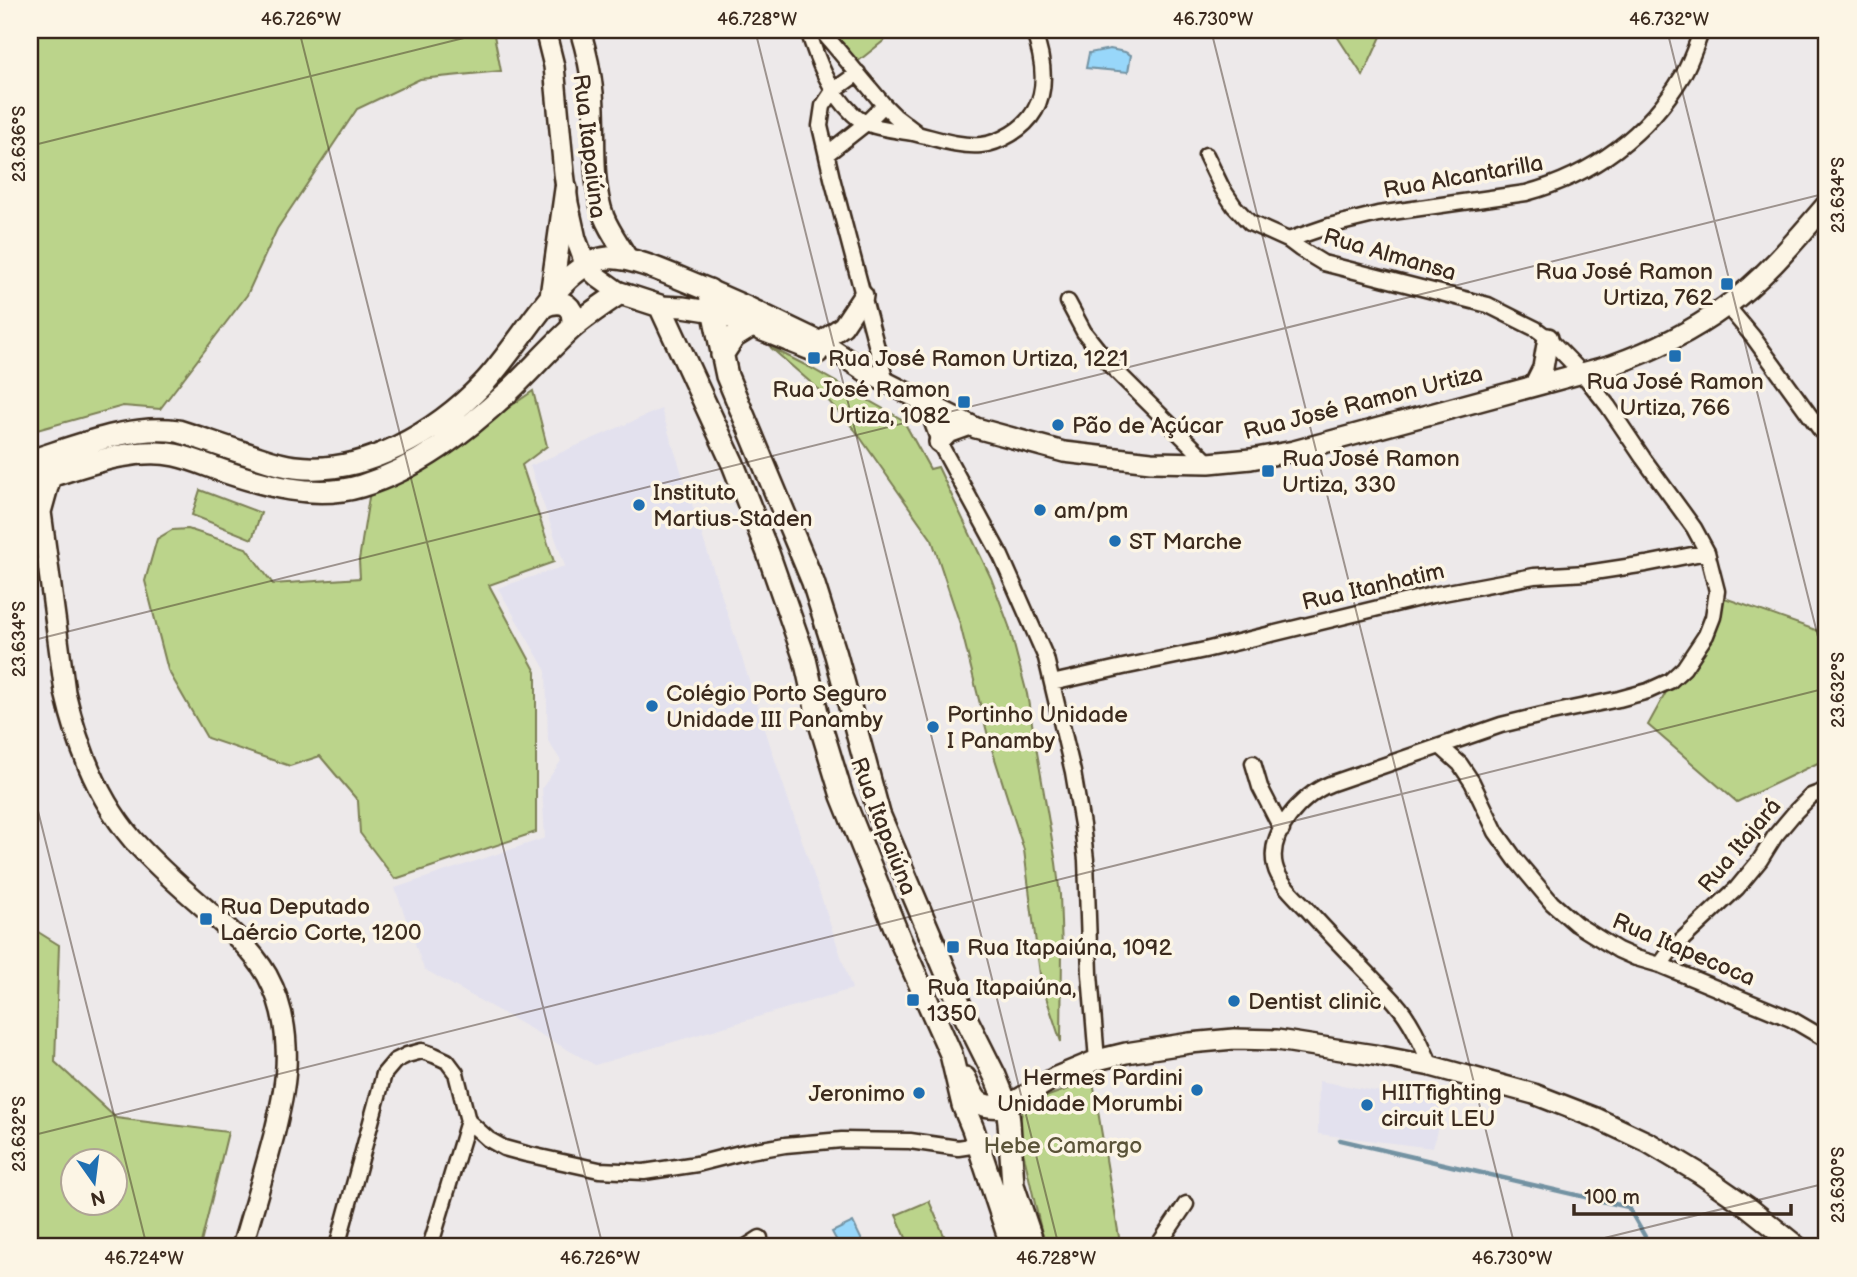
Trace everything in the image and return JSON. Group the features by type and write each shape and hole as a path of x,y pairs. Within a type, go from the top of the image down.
{"main road":[{"name":"Rua Itapaiúna","path":"545,30 554,66 566,190 576,239 586,266"},
{"name":"Rua Itapaiúna","path":"580,30 593,94 599,195 612,234 628,259"},
{"path":"547,301 566,190"},
{"name":"Rua José Ramon Urtiza","path":"660,306 715,312 868,373 976,428 1064,452 1151,462 1209,463 1294,451 1639,356 1684,334 1727,306 1762,275 1827,204"},
{"path":"30,461 99,440 151,429 178,431 269,462 293,467 337,467 371,459 410,441 446,416 484,383 566,279 604,258 628,259"},
{"name":"Rua José Ramon Urtiza","path":"628,259 754,309 821,342 868,373"},
{"path":"586,266 620,293 660,306"},
{"name":"Rua Itapaiúna","path":"709,290 727,376 813,582 836,655 879,814 916,905 1007,1106 1013,1185 1034,1247"},
{"path":"30,482 136,453 160,453 176,455 260,483 310,491 359,487 398,471 438,449 508,391 572,328 620,293"},
{"path":"821,342 844,326 863,296"},
{"path":"547,301 560,302 571,310 574,317 572,328"},
{"name":"Rua Itapaiúna","path":"660,306 733,464 768,553 793,622 842,796 951,1054 963,1105 1012,1247"},
{"path":"722,355 734,337 750,327"},
{"path":"1534,386 1543,368 1548,338"},
{"path":"939,442 948,433 970,425"},
{"path":"733,464 735,455 743,448 756,446"},
{"path":"51,476 36,507 65,692 84,758 110,808 133,839 181,888 254,955 276,994 284,1020 287,1049 285,1082 242,1247"},
{"path":"881,893 893,904 909,908 916,905"},
{"path":"951,1054 977,1102 988,1108 1007,1106 1056,1077 1097,1060 1190,1042 1277,1040 1431,1066 1571,1107 1648,1143 1699,1173 1748,1207 1798,1247"},
{"path":"995,1076 1003,1082 1013,1084 1056,1077"}],"street":[{"path":"808,30 817,58 833,91 865,124 952,143 981,145 999,141 1018,130 1031,117 1040,99 1044,79 1042,53 1033,30"},
{"path":"821,30 884,105 920,135"},
{"name":"Rua Alcantarilla","path":"1288,240 1378,214 1526,193 1549,187 1594,165 1625,144 1652,119 1684,72 1702,30"},
{"path":"858,73 833,91 823,106 821,135 886,382"},
{"path":"827,154 884,105"},
{"name":"Rua Almansa","path":"1206,155 1222,188 1250,223 1288,240 1323,262 1488,305 1536,329 1548,338 1582,373 1608,406 1703,541 1717,592 1713,617 1706,635 1684,668 1670,681 1648,691 1619,699 1501,725 1321,787 1295,808 1282,830"},
{"path":"1068,302 1084,332 1111,366 1209,463"},
{"path":"1727,306 1753,337 1827,439"},
{"path":"925,403 939,442 1015,586 1046,658 1073,772 1085,849 1090,974 1097,1060"},
{"name":"Rua Itanhatim","path":"1052,683 1468,588 1534,576 1587,573 1707,552"},
{"name":"Rua Itapecoca","path":"1440,746 1460,764 1472,782 1496,832 1516,860 1552,903 1576,923 1618,950 1791,1019 1827,1040"},
{"path":"1253,763 1260,787 1282,830 1275,853 1275,866 1279,875 1289,890 1396,1003 1417,1032 1431,1066"},
{"name":"Rua Itajará","path":"1660,965 1671,950 1737,888 1796,811 1811,796 1827,790"},
{"path":"337,1247 384,1074 395,1062 422,1051 447,1061 456,1073 468,1121 430,1247"},
{"path":"468,1121 488,1139 504,1148 599,1170 644,1172 785,1145 842,1140 910,1140 958,1148 975,1137"},
{"path":"1160,1247 1161,1241 1186,1204"},
{"path":"746,1247 760,1238"}],"shaded area":[{"name":"Colégio Porto Seguro Unidade III Panamby","path":"661,409 852,989 595,1065 424,969 395,888 545,838 542,788 561,761 548,741 546,671 498,588 565,566 530,466"},
{"path":"1319,1081 1443,1103 1433,1148 1318,1134"}],"green space":[{"path":"30,30 493,30 501,71 420,79 357,109 277,229 247,295 160,409 123,406 30,432"},
{"path":"826,30 887,30 891,35 856,63"},
{"path":"1333,30 1384,30 1363,76"},
{"path":"770,347 903,420 930,469 938,467 991,578 1009,626 1027,694 1056,863 1062,949 1061,1042 1041,982 1024,850 989,740 960,624 932,540 855,430 817,388"},
{"path":"533,391 547,446 522,465 554,562 489,585 536,672 536,832 395,879 360,833 358,801 320,756 290,766 207,738 168,670 145,581 157,539 172,530 188,529 246,548 273,584 360,578 359,560 370,491 399,483"},
{"path":"200,490 261,513 252,539 192,515"},
{"path":"1719,596 1827,634 1826,759 1737,802 1648,725"},
{"path":"30,927 59,945 55,1062 116,1118 228,1132 200,1247 30,1247"},
{"name":"Hebe Camargo","path":"1093,1081 1120,1243 1099,1247 1045,1247 1018,1130 1021,1116 1028,1105 1036,1101"},
{"path":"929,1201 949,1247 910,1247 896,1215"}],"water":[{"path":"1110,49 1131,55 1128,72 1086,68 1089,53"},
{"path":"853,1222 865,1247 840,1247 832,1232"}],"waterway":[{"path":"1340,1140 1628,1207 1651,1247"}],"place":[{"name":"Rua José Ramon Urtiza, 762","path":"1727,284"},
{"name":"Rua José Ramon Urtiza, 766","path":"1675,356"},
{"name":"Rua José Ramon Urtiza, 1221","path":"814,358"},
{"name":"Rua José Ramon Urtiza, 1082","path":"964,402"},
{"name":"Pão de Açúcar","path":"1058,425"},
{"name":"Rua José Ramon Urtiza, 330","path":"1268,471"},
{"name":"Instituto Martius-Staden","path":"639,505"},
{"name":"am/pm","path":"1040,510"},
{"name":"ST Marche","path":"1115,541"},
{"name":"Colégio Porto Seguro Unidade III Panamby","path":"652,706"},
{"name":"Portinho Unidade I Panamby","path":"933,727"},
{"name":"Rua Deputado Laércio Corte, 1200","path":"206,919"},
{"name":"Rua Itapaiúna, 1092","path":"953,947"},
{"name":"Rua Itapaiúna, 1350","path":"913,1000"},
{"name":"Dentist clinic","path":"1234,1001"},
{"name":"Hermes Pardini Unidade Morumbi","path":"1197,1090"},
{"name":"Jeronimo","path":"919,1093"},
{"name":"HIITfighting circuit LEU","path":"1367,1105"}]}
